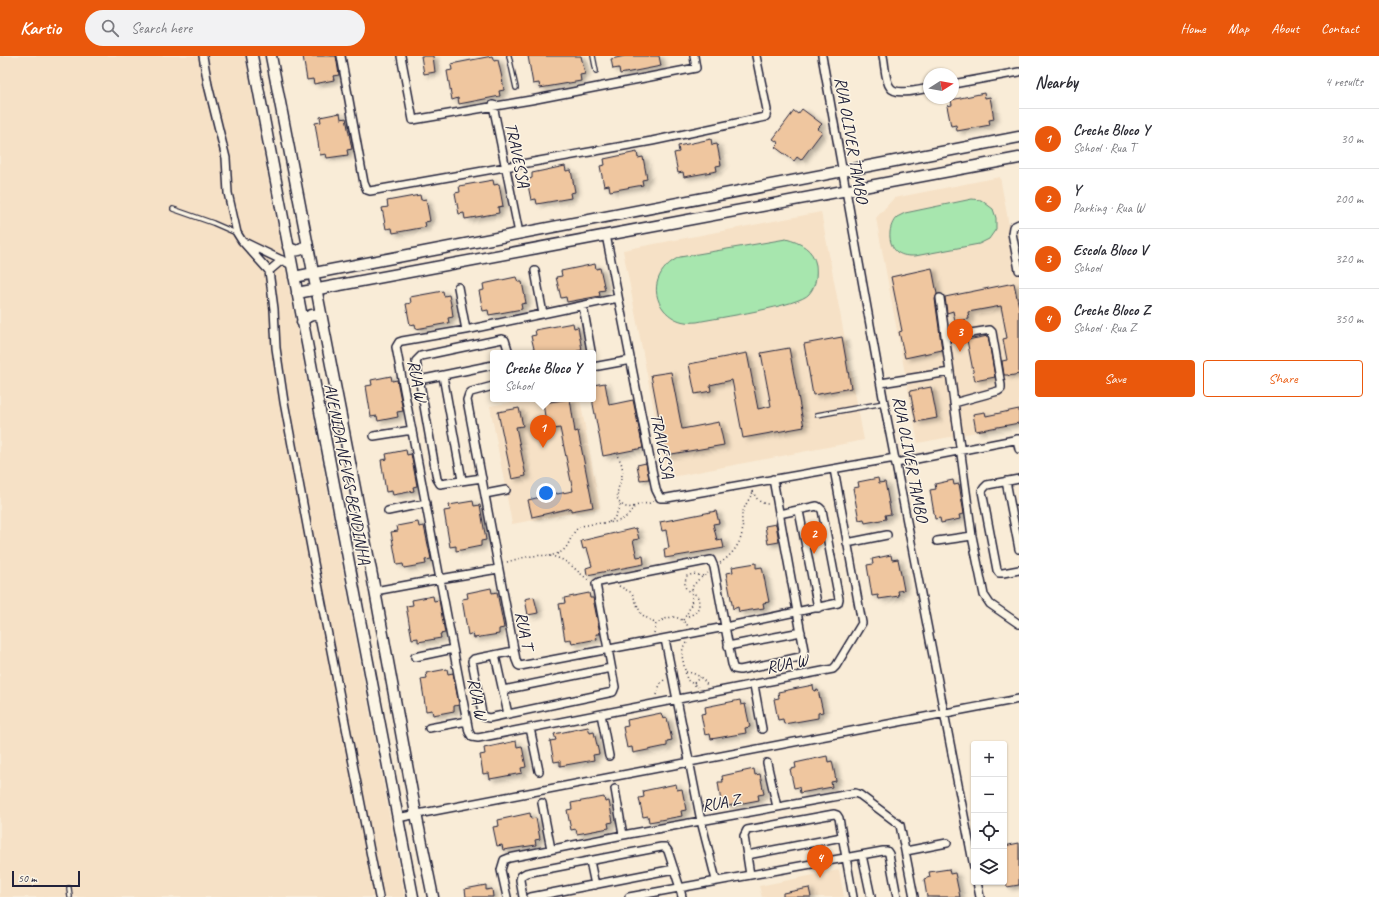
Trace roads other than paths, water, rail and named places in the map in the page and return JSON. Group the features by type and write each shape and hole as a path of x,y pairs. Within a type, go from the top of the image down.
{"street":[{"path":"204,56 208,85 226,158 228,193 238,233 242,241 269,271 274,309 276,348 284,402 379,897"},
{"name":"AVENIDA NEVES BENDINHA","path":"252,56 413,897"},
{"path":"271,56 433,897"},
{"path":"340,56 364,183 367,190 370,191 652,141 765,117 767,110 756,56"},
{"path":"401,56 413,120 531,100 696,68 694,56"},
{"name":"RUA OLIVER TAMBO","path":"822,56 884,403 971,852"},
{"path":"883,56 888,84 893,91 899,92 923,89"},
{"path":"959,83 1019,72"},
{"name":"TRAVESSA","path":"492,106 519,233"},
{"path":"294,277 1019,137"},
{"path":"297,294 1019,158"},
{"path":"1019,224 1013,227 1012,232 1019,270"},
{"name":"TRAVESSA","path":"606,235 656,490 660,498 754,484 773,479 960,450 1018,439"},
{"path":"242,241 292,265"},
{"path":"288,247 299,251 303,250 307,244"},
{"path":"269,271 282,260"},
{"path":"343,267 339,276 341,281 345,284"},
{"path":"535,271 543,314"},
{"path":"458,287 466,330"},
{"name":"RUA W","path":"618,298 466,330 402,341 397,345 396,349 470,735 474,738 530,728 829,670 836,666 862,623 834,469"},
{"path":"940,298 972,536 985,598 990,604 1019,624"},
{"path":"583,306 591,350"},
{"path":"302,322 308,316 313,315 318,315 322,318"},
{"path":"945,336 990,330 992,332 1001,385 998,391 954,403"},
{"path":"482,478 442,484 440,484 437,479 416,361 421,356 502,339 506,340 508,350"},
{"path":"596,366 631,360"},
{"path":"420,380 490,366"},
{"path":"881,383 950,372"},
{"path":"443,376 462,480"},
{"name":"RUA T","path":"490,387 474,390 467,397 514,652 517,664 520,666 692,634 838,603 839,599 822,510 817,506 799,511"},
{"path":"374,436 412,430"},
{"path":"1018,439 1019,449"},
{"path":"514,652 474,659 472,661 482,713 484,716 489,718 613,692 616,687 611,668 596,584 599,582 709,560 713,562 728,646 734,668 740,670 800,657 803,655 804,650 801,632 773,479"},
{"path":"1019,479 987,485 982,492 999,573 1003,574 1019,570"},
{"path":"1006,481 1019,549"},
{"path":"485,494 506,490"},
{"path":"388,511 426,503"},
{"path":"779,514 799,511 818,608"},
{"path":"847,543 887,535"},
{"path":"937,541 972,536"},
{"path":"375,592 498,569"},
{"path":"728,646 801,632"},
{"path":"665,639 701,821 716,880"},
{"path":"415,657 453,649"},
{"path":"495,655 508,714"},
{"path":"502,690 611,668"},
{"path":"754,685 762,729"},
{"path":"397,818 1019,699"},
{"path":"601,714 609,756"},
{"path":"429,728 467,721"},
{"path":"530,728 539,771"},
{"path":"767,763 777,807"},
{"path":"615,789 623,835"},
{"name":"RUA Z","path":"507,897 501,870 504,860 509,858 623,835 850,794 860,794 900,824 914,897"},
{"path":"542,803 551,849"},
{"path":"750,875 744,832 747,830 834,814 839,818 853,897"},
{"path":"747,855 842,836"},
{"path":"906,851 947,843"},
{"path":"524,897 520,880 521,876 526,873 665,847 668,851 682,897"},
{"path":"631,897 716,880 887,851 889,854 897,897"},
{"path":"862,855 871,897"},
{"path":"590,861 595,885"},
{"path":"531,897 547,896 674,869"},
{"path":"978,885 980,897"}],"lane":[{"path":"509,56 516,88"},
{"path":"593,56 596,71"},
{"path":"174,209 238,233"},
{"path":"817,415 884,403"},
{"path":"68,888 70,897"}],"place":[{"name":"Escola Bloco V","path":"960,352"},
{"name":"Creche Bloco Y","path":"543,448"},
{"name":"Y","path":"814,554"},
{"name":"Creche Bloco Z","path":"820,878"}]}
